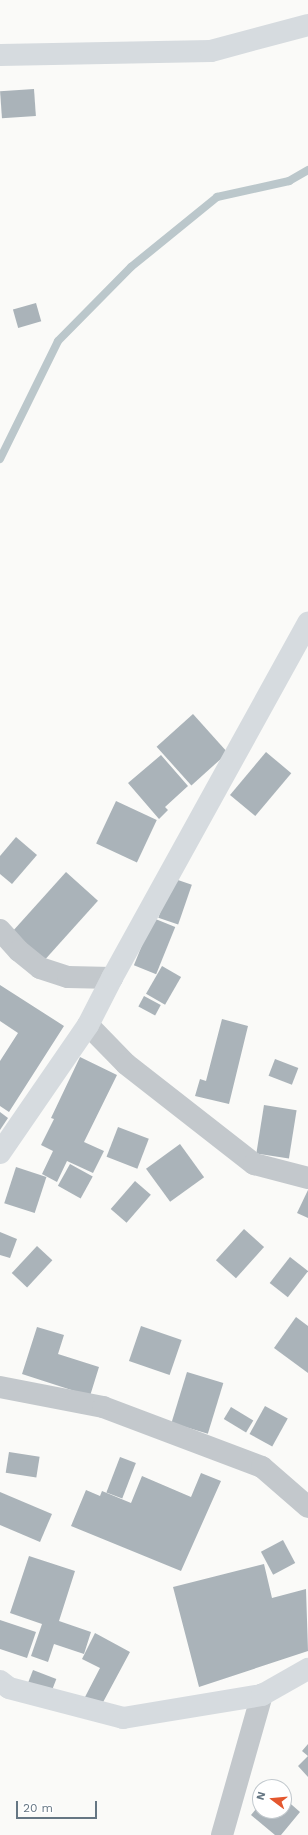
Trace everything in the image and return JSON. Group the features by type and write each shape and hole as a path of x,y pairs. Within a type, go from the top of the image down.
{"street":[{"path":"0,55 211,51 308,25"},
{"path":"0,1153 88,1026 112,978 308,623"},
{"path":"0,930 19,951 40,968 68,977 112,978"},
{"path":"88,1026 126,1064 254,1164 308,1178"},
{"path":"0,1387 103,1407 262,1467 308,1506"},
{"path":"0,1680 8,1688 123,1718 262,1695 308,1669"},
{"path":"222,1835 262,1695"}],"building":[{"path":"34,89 36,116 2,118 0,91"},
{"path":"36,303 41,321 18,328 13,310"},
{"path":"193,714 228,753 191,785 157,747"},
{"path":"266,752 291,773 255,816 230,795"},
{"path":"161,755 188,786 165,807 168,810 159,819 128,783"},
{"path":"116,801 157,820 137,863 96,844"},
{"path":"16,837 37,855 12,884 0,874 0,856"},
{"path":"66,872 98,901 44,960 12,931"},
{"path":"172,878 192,885 178,925 158,918"},
{"path":"153,918 175,927 156,974 134,965"},
{"path":"162,966 181,977 165,1005 146,994"},
{"path":"0,985 64,1026 9,1112 0,1106 0,1061 18,1033 0,1021"},
{"path":"144,996 161,1005 155,1016 138,1007"},
{"path":"222,1019 248,1026 229,1104 195,1096 200,1079 206,1081"},
{"path":"80,1057 117,1075 84,1142 104,1151 93,1173 67,1161 57,1182 42,1174 53,1151 41,1145 54,1119 51,1118"},
{"path":"275,1059 298,1068 292,1085 269,1076"},
{"path":"264,1105 297,1110 289,1159 256,1153"},
{"path":"0,1112 8,1118 0,1130"},
{"path":"118,1127 149,1139 137,1169 107,1157"},
{"path":"180,1144 204,1177 170,1202 146,1169"},
{"path":"70,1164 93,1177 81,1198 58,1186"},
{"path":"16,1167 46,1177 35,1213 4,1203"},
{"path":"135,1181 151,1195 127,1223 111,1209"},
{"path":"308,1190 308,1218 297,1213"},
{"path":"244,1229 264,1247 236,1278 216,1260"},
{"path":"0,1232 17,1239 10,1258 0,1255"},
{"path":"37,1246 52,1260 27,1287 12,1273"},
{"path":"290,1257 308,1271 288,1297 270,1283"},
{"path":"296,1317 308,1326 308,1373 274,1348"},
{"path":"141,1326 182,1340 170,1375 129,1361"},
{"path":"37,1327 64,1335 58,1354 99,1367 90,1396 22,1374"},
{"path":"187,1372 223,1383 208,1434 172,1423"},
{"path":"265,1406 288,1419 272,1447 249,1434"},
{"path":"231,1407 253,1420 246,1432 224,1419"},
{"path":"9,1452 40,1457 36,1478 6,1473"},
{"path":"120,1457 136,1463 122,1499 106,1492"},
{"path":"201,1473 221,1481 181,1571 71,1526 86,1490 100,1496 102,1491 131,1503 142,1476 191,1497"},
{"path":"0,1492 52,1514 40,1542 0,1525"},
{"path":"283,1540 295,1563 273,1575 261,1552"},
{"path":"29,1556 75,1571 59,1621 91,1632 84,1654 54,1644 48,1662 31,1656 42,1624 10,1613"},
{"path":"264,1564 272,1598 306,1589 308,1651 199,1687 173,1587"},
{"path":"0,1620 36,1632 27,1658 0,1649"},
{"path":"95,1633 130,1652 101,1706 85,1697 100,1668 82,1659"},
{"path":"33,1670 56,1679 50,1695 27,1686"},
{"path":"308,1744 308,1756 302,1751"},
{"path":"308,1756 308,1777 298,1766"},
{"path":"292,1805 300,1812 281,1835 275,1835 256,1819 292,1819"}],"waterway":[{"path":"0,459 58,341 131,267 217,197 289,181 308,170"}]}
